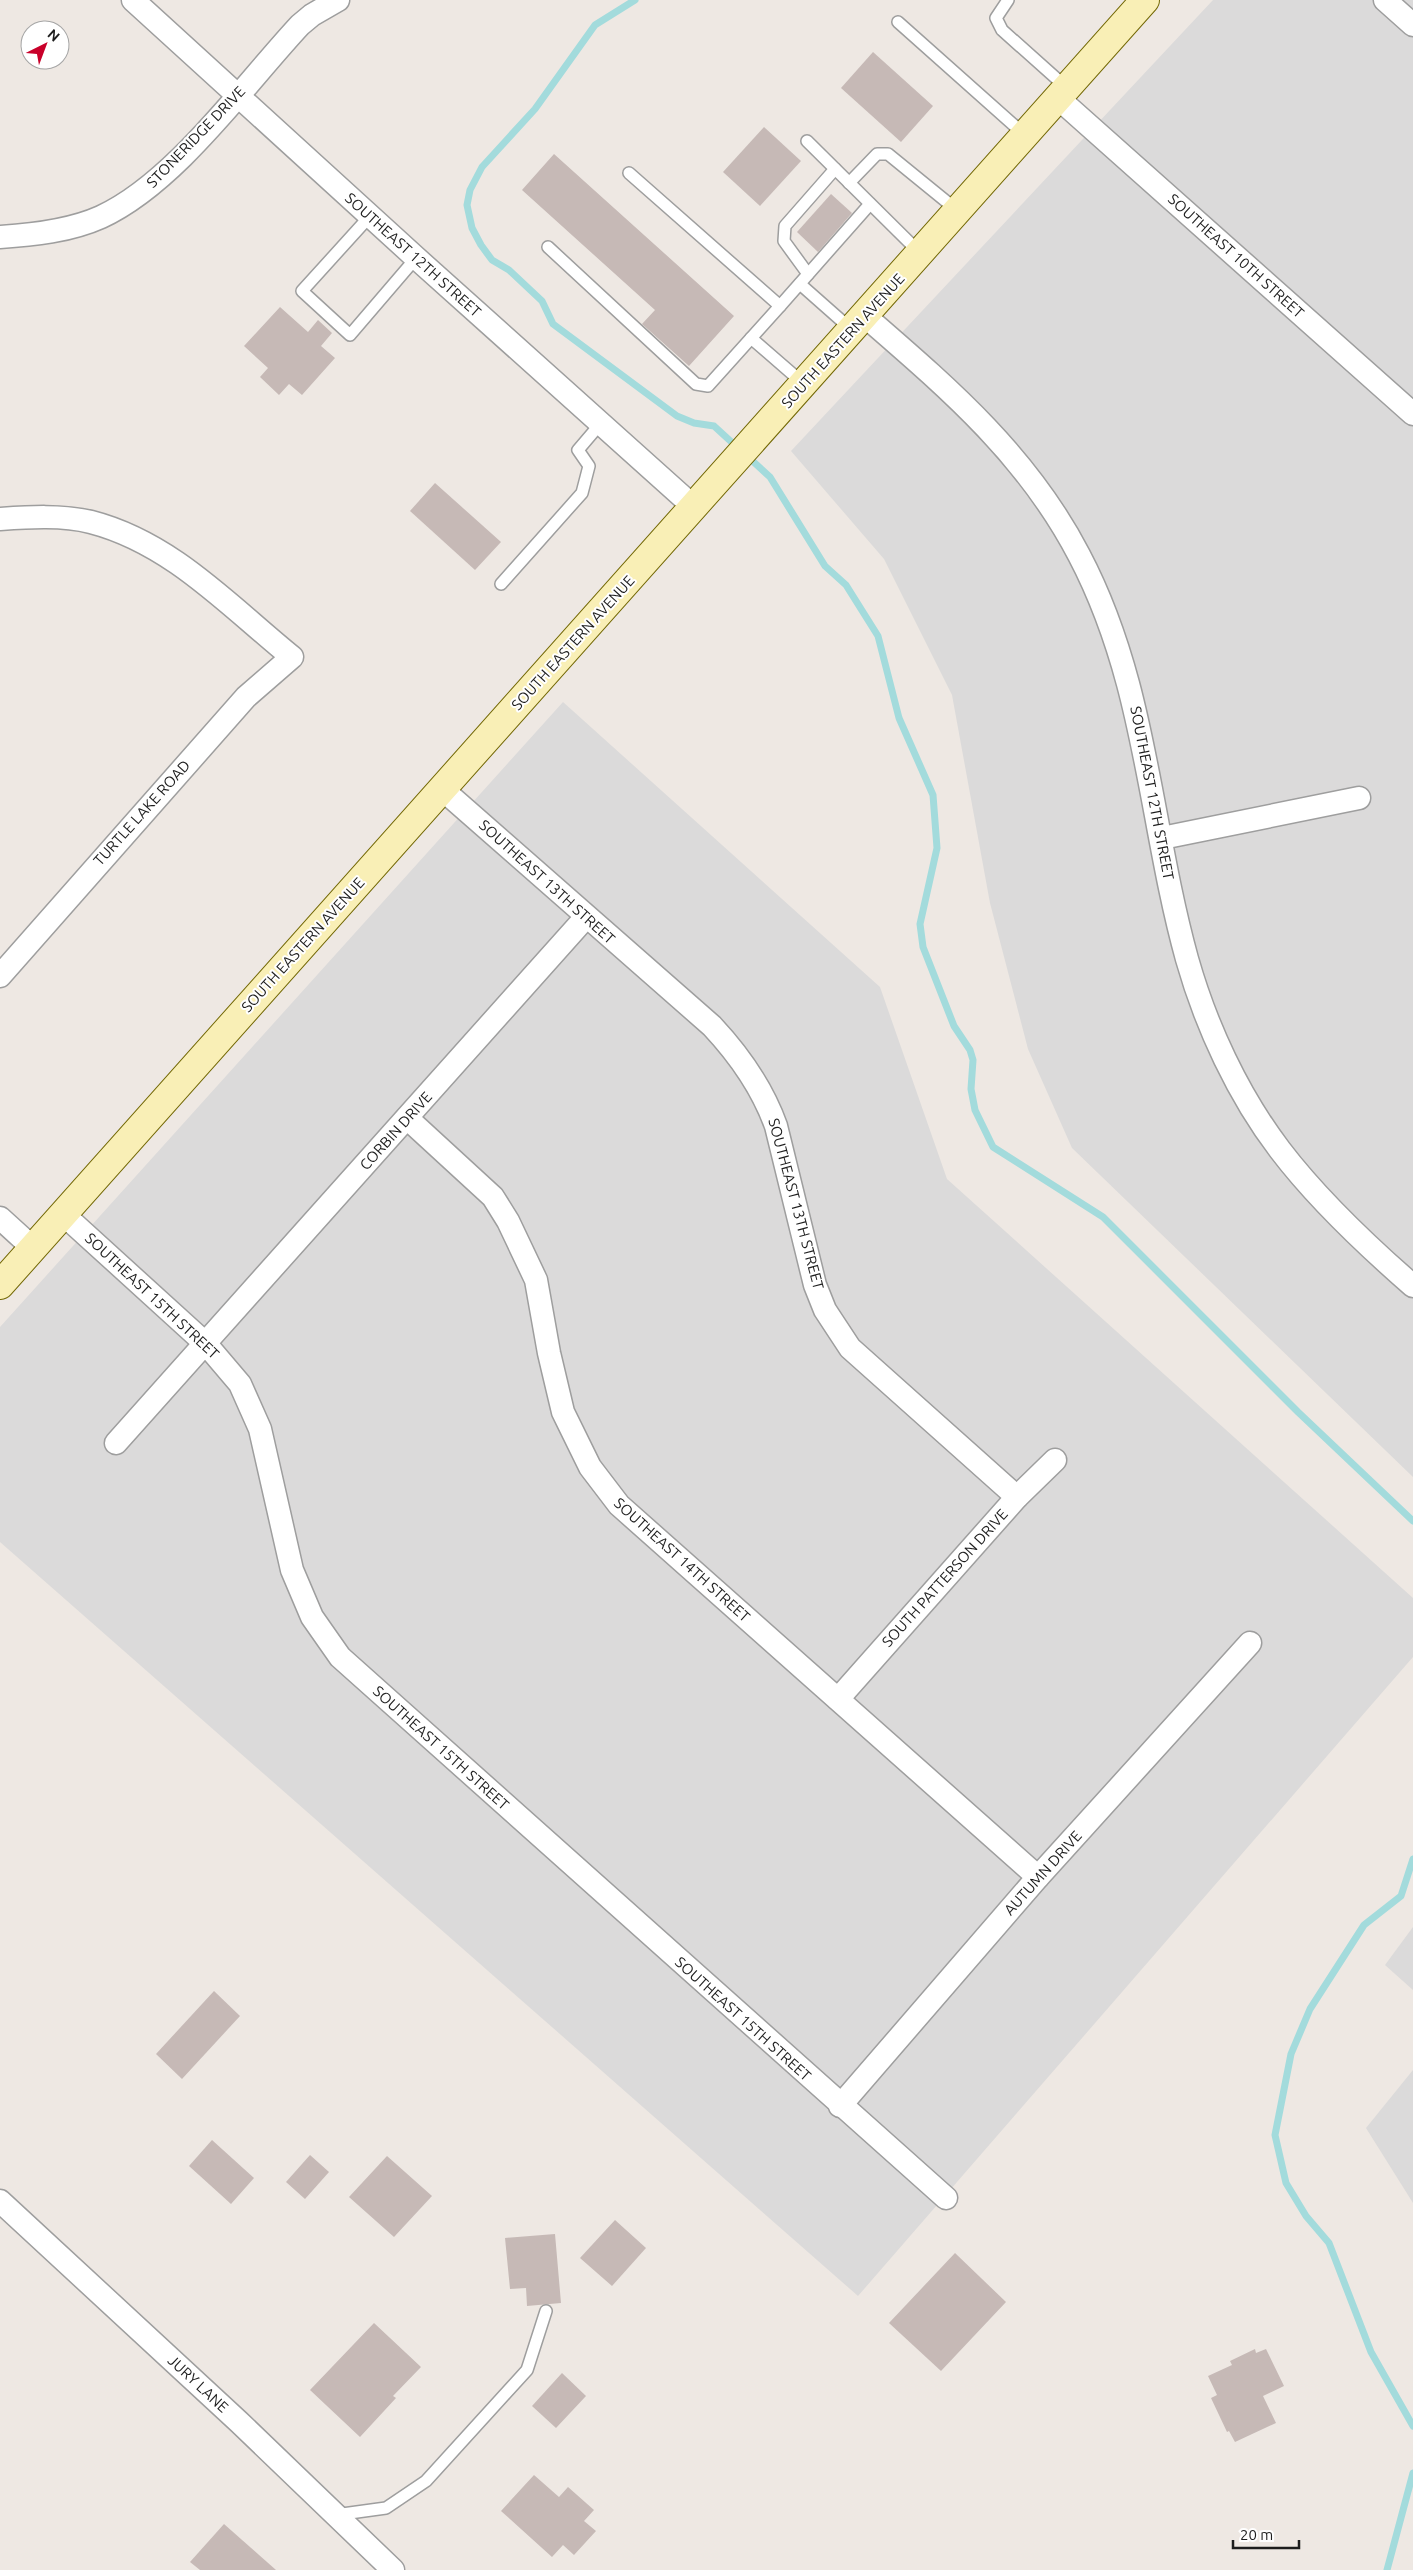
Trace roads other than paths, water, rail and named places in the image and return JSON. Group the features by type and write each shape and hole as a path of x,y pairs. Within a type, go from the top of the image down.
{"main road":[{"name":"SOUTH EASTERN AVENUE","path":"3,1276 33,1248 695,508 1146,0"}],"street":[{"name":"SOUTHEAST 12TH STREET","path":"133,0 416,258 695,508"},
{"name":"STONERIDGE DRIVE","path":"0,237 73,227 100,218 130,201 162,175 300,25 312,15 338,0"},
{"path":"1385,0 1413,25"},
{"name":"SOUTHEAST 10TH STREET","path":"1063,93 1413,414"},
{"name":"SOUTHEAST 12TH STREET","path":"859,323 949,389 1025,470 1053,510 1079,555 1099,598 1122,664 1137,714 1162,838 1168,879 1188,961 1204,1010 1235,1077 1280,1150 1336,1212 1409,1273"},
{"name":"TURTLE LAKE ROAD","path":"0,519 52,518 90,522 118,530 152,546 184,566 292,657 246,696 0,976"},
{"name":"SOUTHEAST 13TH STREET","path":"442,789 712,1026 736,1052 768,1104 776,1126 816,1284 825,1310 837,1331 869,1366 1017,1498"},
{"path":"1162,838 1359,798"},
{"name":"CORBIN DRIVE","path":"116,1443 586,917"},
{"name":"SOUTHEAST 14TH STREET","path":"407,1118 493,1197 519,1241 536,1280 549,1353 563,1412 590,1467 604,1486 636,1522 1038,1877"},
{"name":"SOUTHEAST 15TH STREET","path":"63,1214 206,1344 240,1384 260,1429 292,1570 312,1617 340,1657 840,2106 946,2198"},
{"path":"0,1218 33,1248"},
{"name":"SOUTH PATTERSON DRIVE","path":"838,1699 1017,1498 1055,1460"},
{"name":"AUTUMN DRIVE","path":"840,2106 1038,1877 1250,1643"},
{"name":"JURY LANE","path":"0,2201 393,2570"}],"lane":[{"path":"1008,0 996,18 1002,30 1063,93"},
{"path":"898,22 1025,136"},
{"path":"807,141 921,254"},
{"path":"849,183 877,154 888,154 958,211"},
{"path":"808,274 784,241 785,226 835,169"},
{"path":"629,173 780,306"},
{"path":"548,248 696,384 708,386 870,204"},
{"path":"370,216 302,291 350,335 416,258"},
{"path":"800,284 859,323"},
{"path":"751,338 804,384"},
{"path":"501,584 582,493 589,466 578,450 601,423"},
{"path":"336,2515 386,2508 426,2481 527,2370 546,2311"}],"waterway":[{"path":"635,0 595,25 535,109 482,167 470,190 467,205 472,228 492,260 509,270 542,301 553,324 677,416 694,423 714,426 738,448"},
{"path":"746,455 770,477 825,566 846,585 878,636 899,718 933,795 937,848 920,924 923,947 954,1026 970,1050 973,1060 971,1089 975,1110 993,1147 1103,1217 1298,1412 1413,1521"},
{"path":"1413,1859 1401,1896 1364,1925 1310,2009 1291,2054 1275,2135 1286,2183 1306,2216 1329,2243 1371,2352 1413,2426"},
{"path":"1387,2570 1413,2473"}]}
